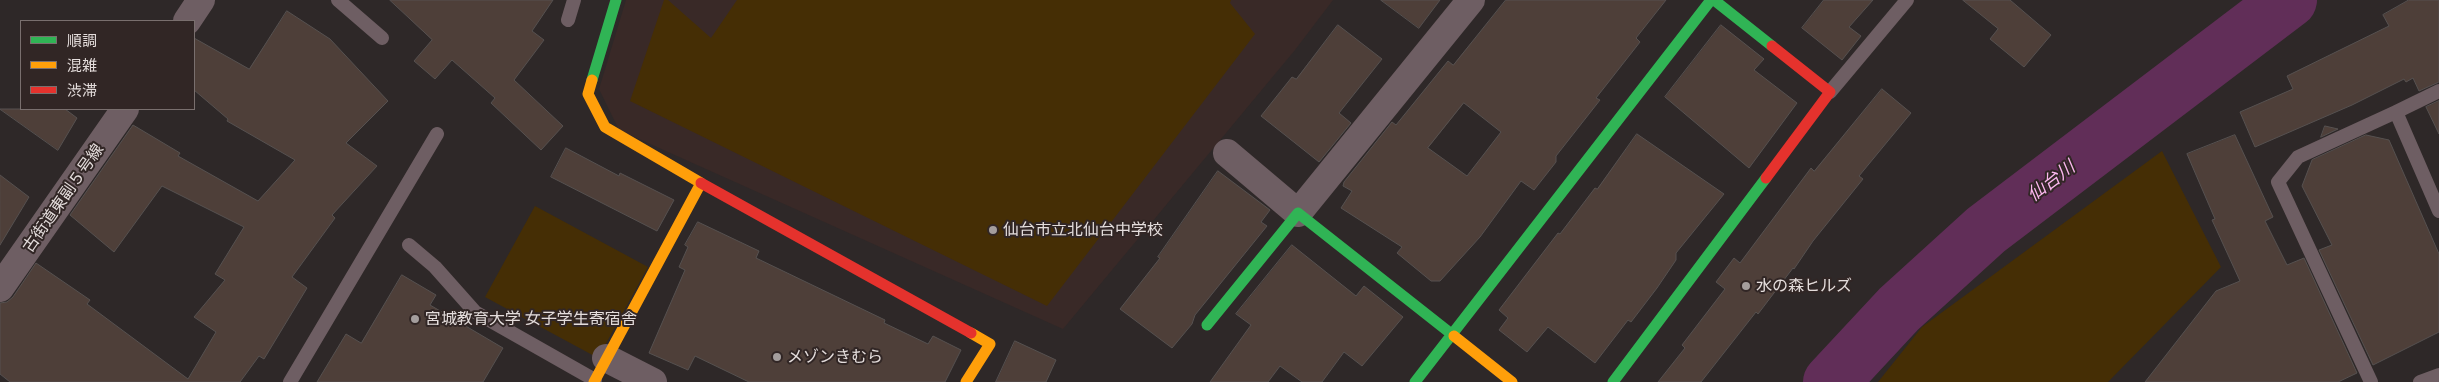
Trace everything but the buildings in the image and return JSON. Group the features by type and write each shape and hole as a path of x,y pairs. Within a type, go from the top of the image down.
{"street":[{"path":"187,20 201,0"},
{"path":"616,0 588,94 605,127 701,183 990,344 966,382"},
{"path":"1207,325 1471,0"},
{"path":"1414,382 1454,335 1713,0 1830,92 1613,382"},
{"name":"古街道東副５号線","path":"0,288 124,110"},
{"path":"1227,153 1298,213 1512,382"},
{"path":"652,382 598,373 701,183"}],"lane":[{"path":"338,0 382,38"},
{"path":"568,20 574,0"},
{"path":"1830,92 1907,0"},
{"path":"2371,382 2278,182 2298,157 2439,91"},
{"path":"2396,112 2439,211"},
{"path":"290,382 437,134"},
{"path":"409,245 435,267 475,312 598,373"},
{"path":"2420,382 2439,375"}],"shaded area":[{"name":"仙台市立北仙台中学校","path":"626,0 1333,0 1295,50 1063,329 619,130 599,89"},
{"name":"仙台市立北仙台中学校","path":"664,0 668,0 711,38 737,0 1231,0 1230,3 1255,34 1047,306 630,101"},
{"path":"2162,151 2221,267 2108,382 1878,382 1922,327"},
{"path":"535,206 648,267 598,358 485,297"}],"waterway":[{"name":"仙台川","path":"1831,382 1899,309 1986,230 2289,0"}],"traffic: fast":[{"path":"592,80 616,0"},
{"path":"1415,382 1711,0"},
{"path":"1714,0 1772,46"},
{"path":"1613,382 1766,178"},
{"path":"1207,325 1298,213 1454,336"}],"traffic: slow":[{"path":"592,80 588,94 605,127 701,183 594,382"},
{"path":"966,382 990,344 971,333"},
{"path":"1454,336 1512,382"}],"traffic: jam":[{"path":"1766,178 1830,92 1772,46"},
{"path":"701,183 971,333"}],"place":[{"name":"仙台市立北仙台中学校","path":"993,230"},
{"name":"水の森ヒルズ","path":"1746,286"},
{"name":"宮城教育大学 女子学生寄宿舎","path":"415,319"},
{"name":"メゾンきむら","path":"777,357"}]}
